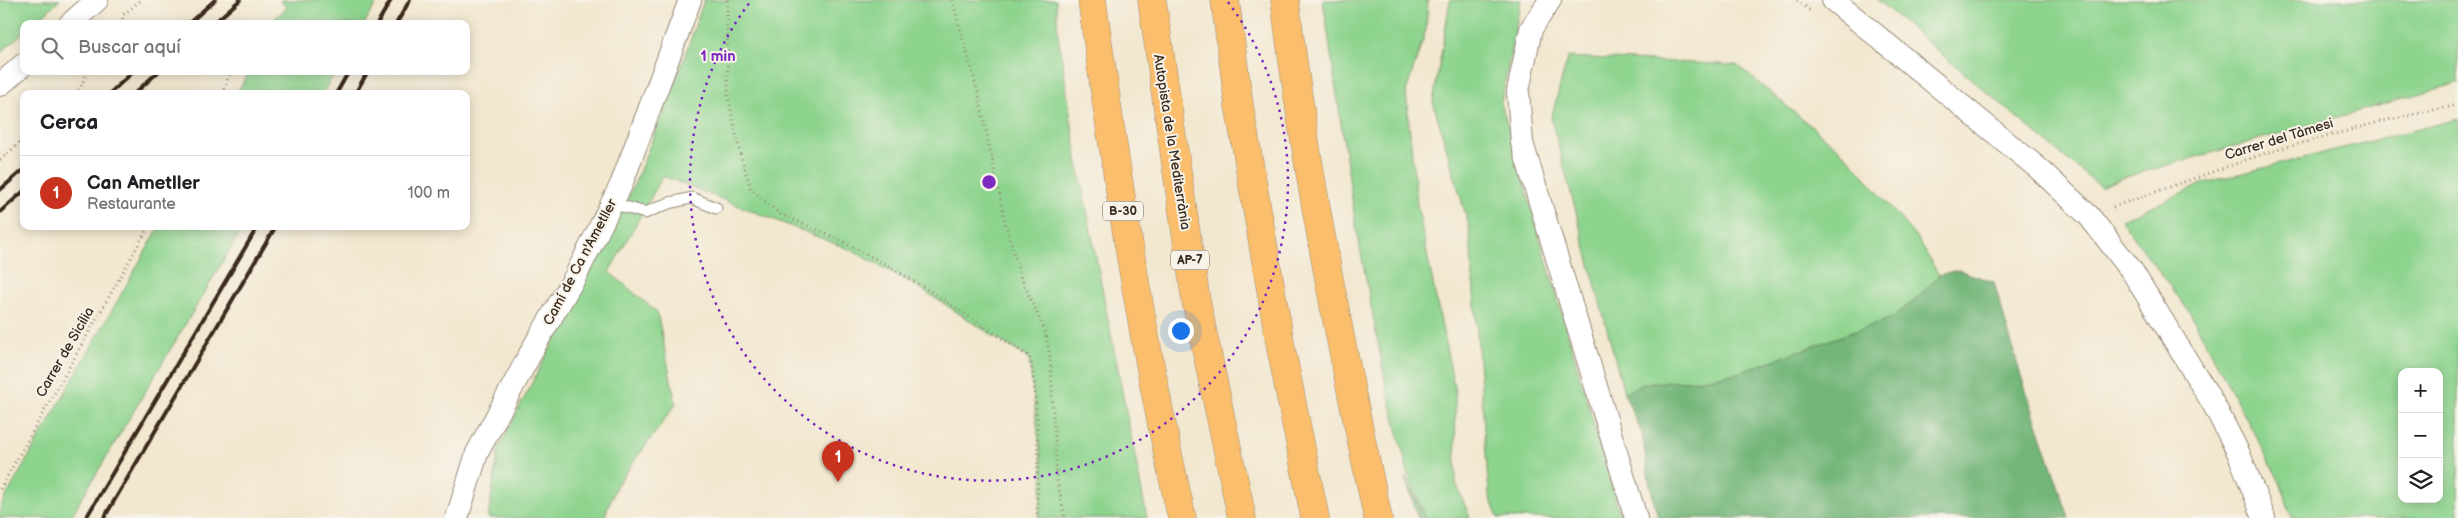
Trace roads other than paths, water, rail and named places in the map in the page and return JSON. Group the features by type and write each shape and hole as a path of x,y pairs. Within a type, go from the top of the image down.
{"highway":[{"name":"B-30","path":"1092,0 1110,130 1137,292 1158,406 1182,518"},
{"name":"Autopista de la Mediterrània","path":"1152,0 1196,301 1242,518"},
{"path":"1225,0 1239,105 1281,348 1315,518"},
{"path":"1285,0 1317,210 1354,409 1378,518"},
{"path":"1354,409 1391,518"}],"street":[{"path":"74,20 97,0"},
{"name":"Camí de Ca n'Ametller","path":"457,518 477,453 536,343 575,277 621,184 690,0"},
{"path":"1550,0 1531,29 1518,91 1522,143 1636,518"},
{"path":"1833,0 2031,163 2089,216 2132,271 2214,405 2239,454 2264,518"},
{"path":"0,85 20,68"}],"lane":[{"path":"612,203 645,213 668,202 692,198 716,208"}],"railway":[{"path":"192,20 215,0"},
{"path":"218,20 240,0"},
{"path":"379,20 391,0"},
{"path":"398,20 410,0"},
{"path":"113,90 130,75"},
{"path":"138,90 155,75"},
{"path":"338,90 347,75"},
{"path":"357,90 366,75"},
{"path":"0,190 20,172"},
{"path":"0,212 20,194"},
{"path":"86,518 256,230"},
{"path":"104,518 274,230"}],"place":[{"name":"Can Ametller","path":"838,482"}]}
